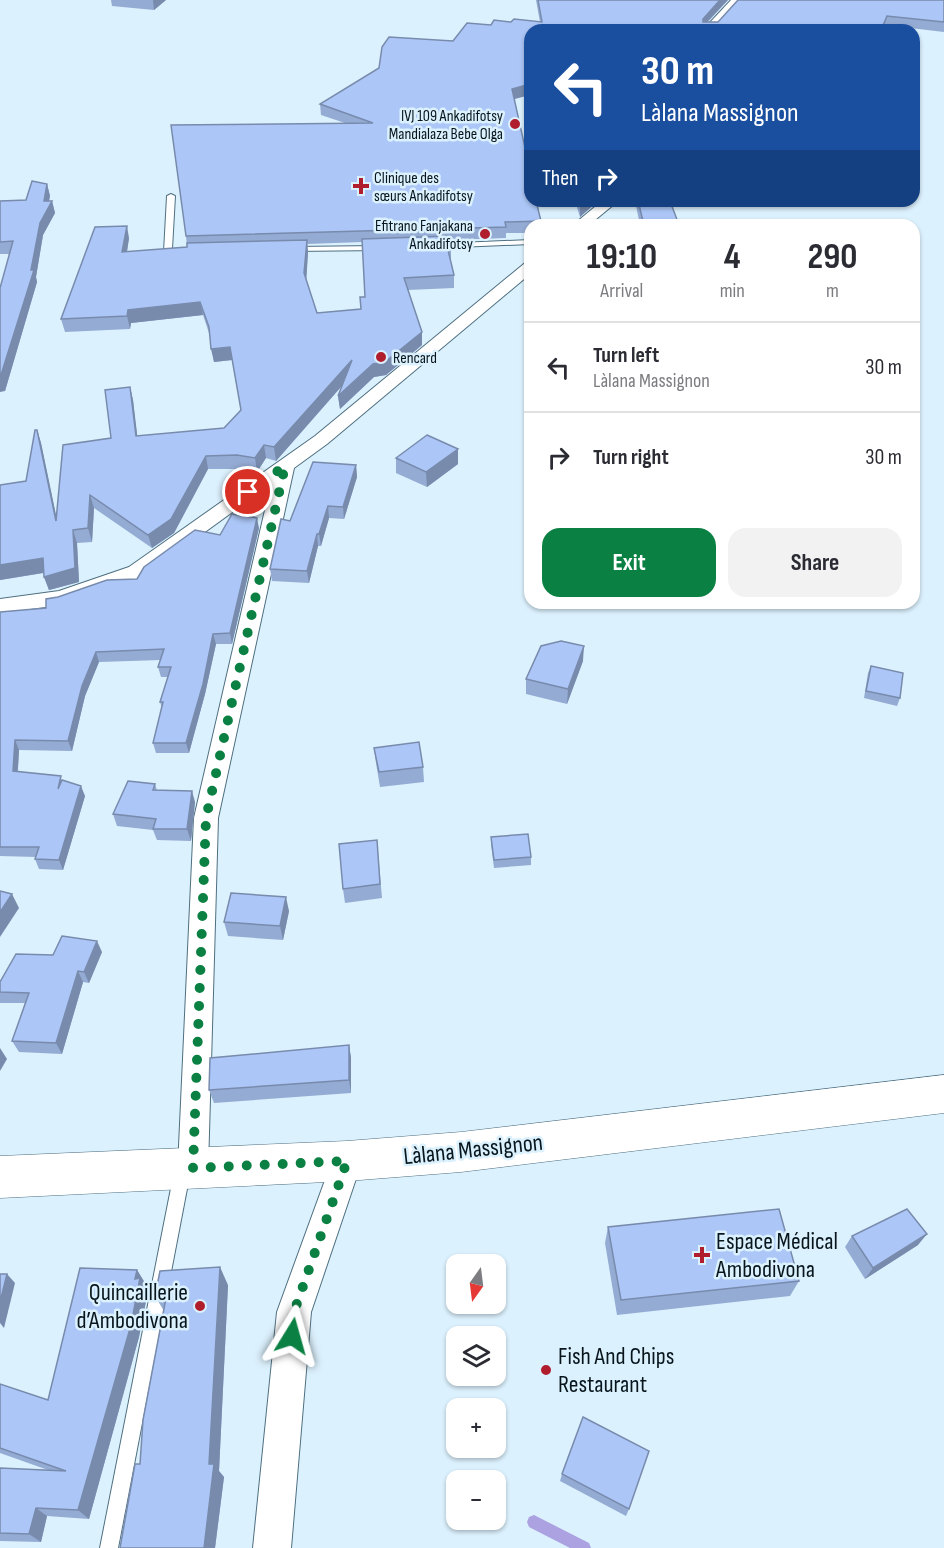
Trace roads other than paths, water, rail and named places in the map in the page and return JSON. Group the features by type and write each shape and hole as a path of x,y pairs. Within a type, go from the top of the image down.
{"main road":[{"name":"Làlana Massignon","path":"0,1177 347,1161 461,1152 944,1094"}],"street":[{"path":"714,24 736,0"},
{"path":"588,219 603,207"},
{"path":"0,606 61,598 136,572 321,440 524,271"},
{"path":"188,1168 206,818 285,466"},
{"path":"272,1548 294,1312 347,1161"}],"lane":[{"path":"171,196 168,252 191,251"},
{"path":"430,246 524,242"},
{"path":"282,249 385,248"},
{"path":"109,1548 188,1168"}],"waterway":[{"path":"534,1522 584,1548"}],"place":[{"name":"IVJ 109 Ankadifotsy Mandialaza Bebe Olga","path":"515,124"},
{"name":"Clinique des sœurs Ankadifotsy","path":"361,186"},
{"name":"Efitrano Fanjakana Ankadifotsy","path":"485,234"},
{"name":"Rencard","path":"381,357"},
{"name":"Espace Médical Ambodivona","path":"702,1255"},
{"name":"Quincaillerie d’Ambodivona","path":"200,1306"},
{"name":"Fish And Chips Restaurant","path":"546,1370"}]}
